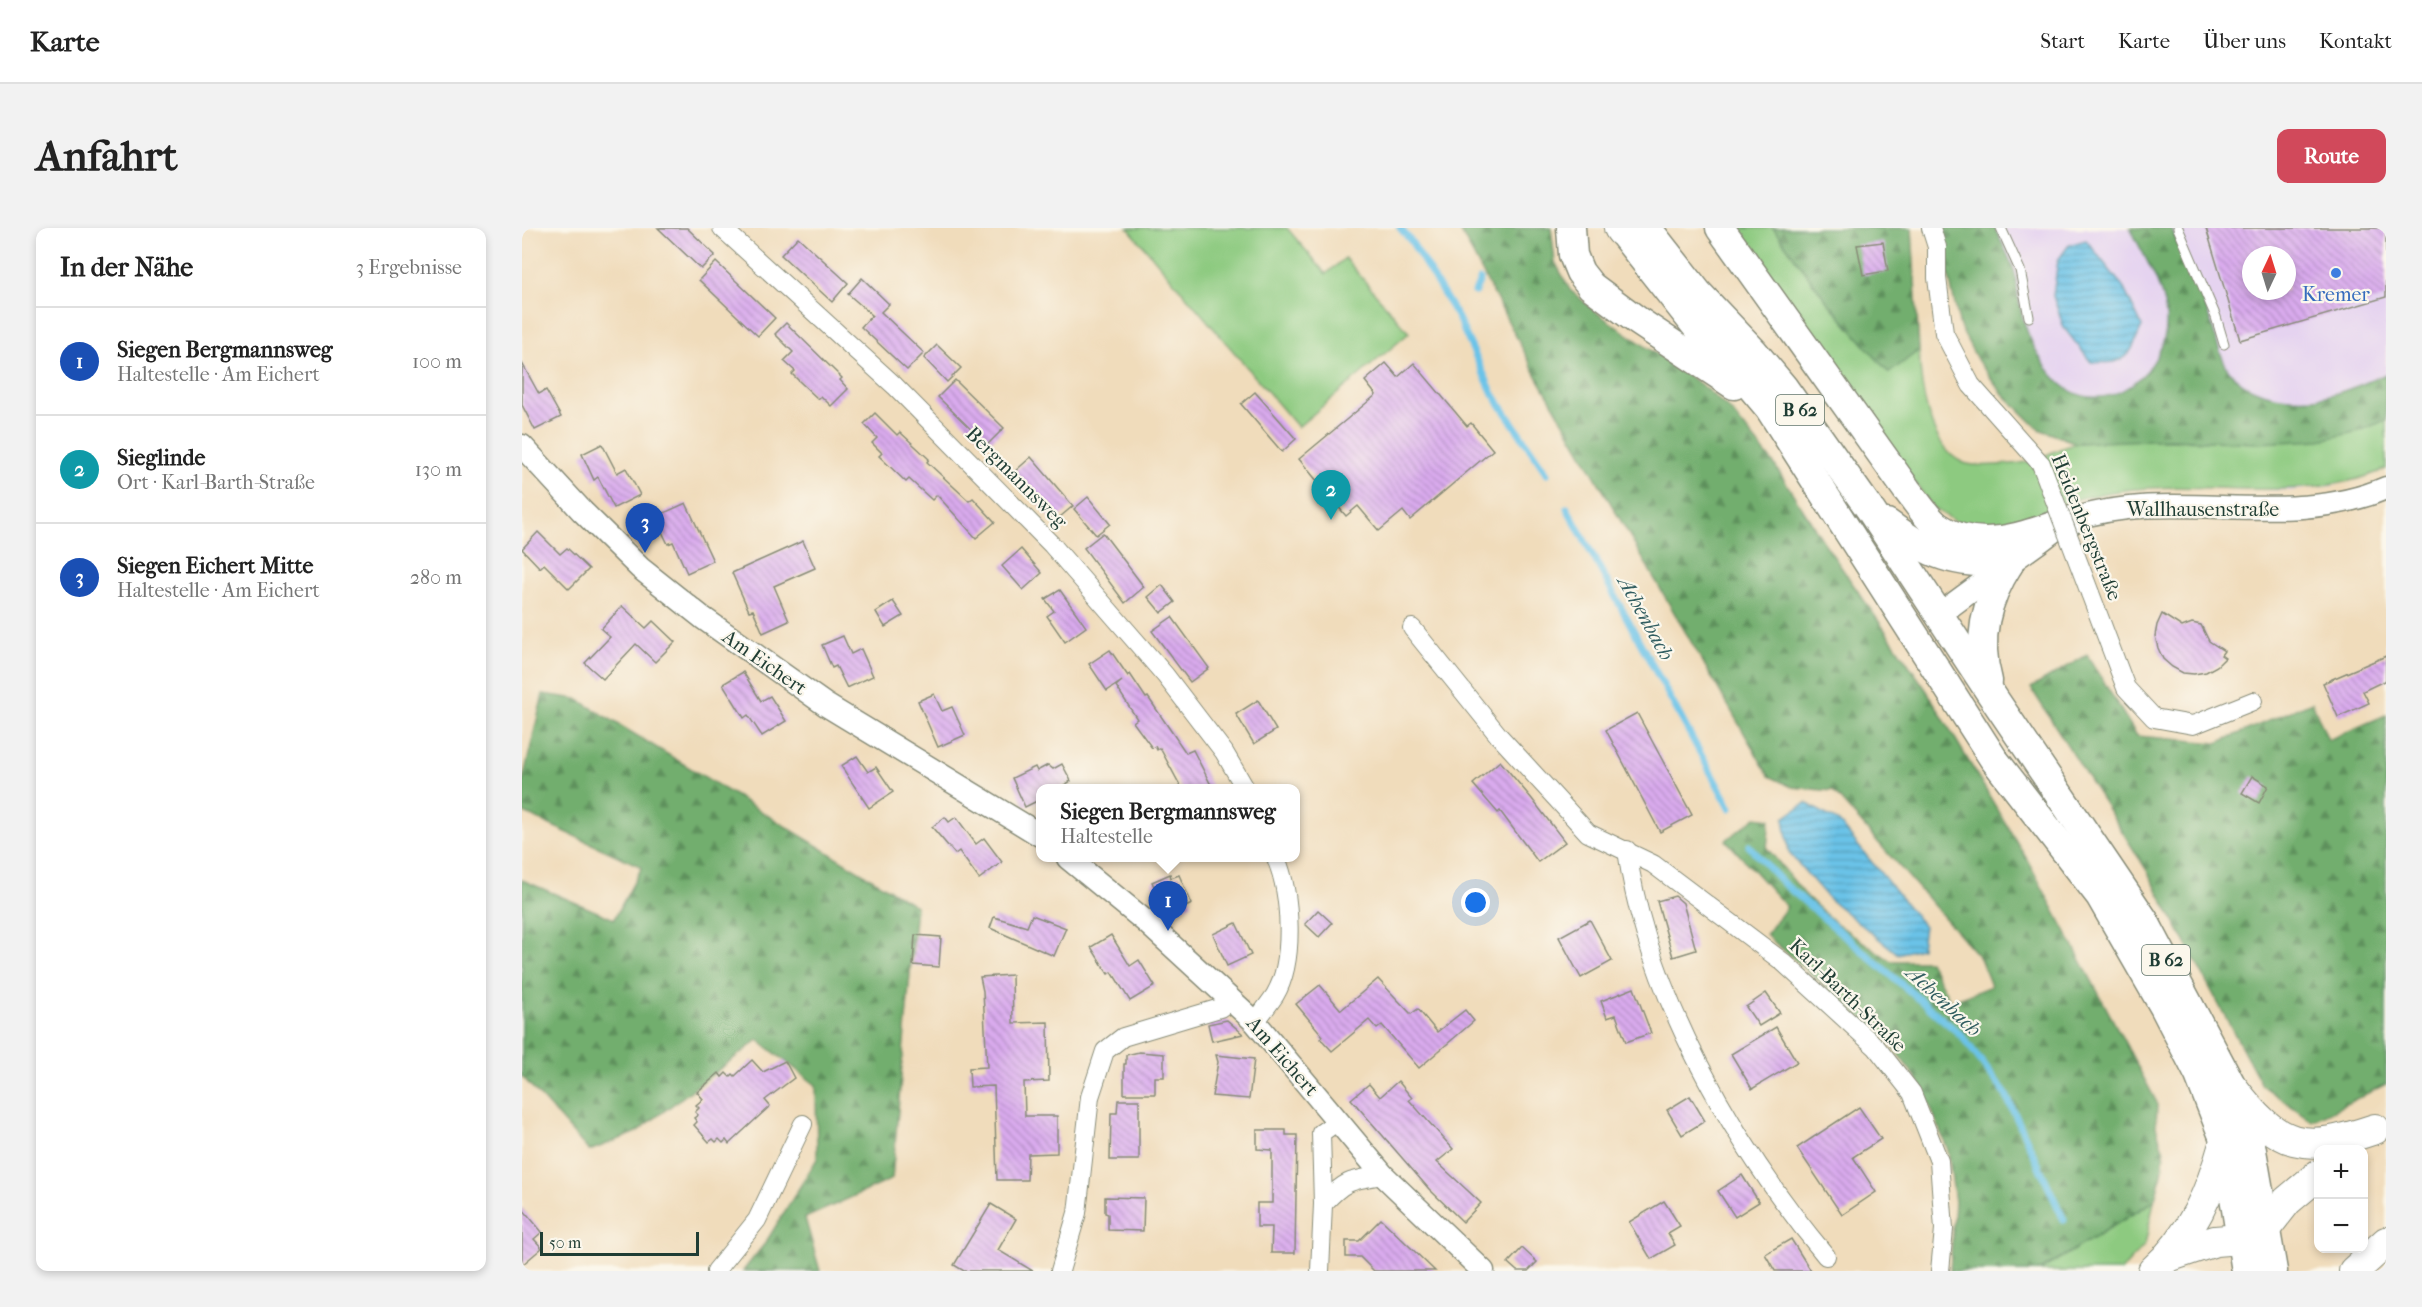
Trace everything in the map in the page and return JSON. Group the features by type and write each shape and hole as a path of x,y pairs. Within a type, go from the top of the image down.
{"highway":[{"name":"B 62","path":"2233,1088 2254,1116 2269,1130 2285,1137 2322,1143 2347,1138 2381,1125"},
{"name":"B 62","path":"2355,1145 2381,1125"},
{"path":"2160,1264 2188,1232 2204,1203 2225,1141"},
{"path":"2160,1264 2215,1241 2253,1234 2314,1179"},
{"path":"2354,1271 2386,1242"}],"main road":[{"path":"1571,228 1573,255 1580,272 1591,286 1638,321 1769,408"},
{"path":"1720,228 1907,490 1935,524 1955,537 1977,542 1998,541 2071,520"},
{"name":"B 62","path":"1629,229 1703,335 1769,408 1993,758 2100,896 2164,1007 2199,1075 2225,1141 2253,1234 2273,1271"},
{"name":"B 62","path":"1629,229 1698,292 1784,388 1871,511 2144,920 2188,999 2233,1088 2251,1145 2253,1234 2246,1271"},
{"path":"1871,511 1927,551 1947,559 1971,563 2009,564"},
{"path":"1995,700 1983,654 1983,629 1987,606 1996,584 2009,564"},
{"path":"1913,632 1940,614"}],"street":[{"name":"Bergmannsweg","path":"722,228 895,386 1052,545 1165,675 1224,752 1242,784"},
{"name":"Heidenbergstraße","path":"1931,228 1937,247 1937,278 1944,333 1971,385 2041,464 2126,688 2154,718 2193,725 2253,701"},
{"name":"Am Eichert","path":"522,446 582,511 640,568 703,618 826,705 873,731 1036,832"},
{"name":"Wallhausenstraße","path":"1940,614 2071,520 2098,512 2129,507 2317,507 2347,501 2386,488"},
{"name":"Karl-Barth-Straße","path":"1412,628 1499,736 1588,832 1653,864 1783,962 1876,1047 1912,1093 1939,1161 1944,1229 1940,1271"},
{"path":"1627,850 1632,885 1670,1006 1725,1111 1792,1215 1826,1256"},
{"name":"Am Eichert","path":"1073,862 1145,921 1232,999 1255,1022 1383,1175 1484,1271"},
{"path":"1255,1022 1276,994 1287,961 1288,914 1277,862"},
{"path":"1060,1271 1077,1213 1090,1096 1105,1051 1123,1037 1220,1008 1232,999"},
{"path":"1320,1271 1323,1204 1321,1133 1338,1121"},
{"path":"716,1271 757,1220 803,1124"},
{"path":"1323,1204 1339,1186 1355,1179 1383,1175"}],"lane":[{"path":"2001,228 2020,270 2029,317"},
{"path":"2178,228 2216,317 2224,344"}],"shaded area":[{"path":"1971,228 2386,228 2386,469 2333,486 2291,491 2169,487 2102,494 1984,259"}],"green space":[{"path":"1128,228 1287,228 1326,274 1345,258 1409,333 1298,427"},
{"path":"1459,228 1551,228 1555,262 1570,290 1600,315 1703,386 1732,412 1774,464 1823,541 1927,691 2028,861 2157,1103 2156,1127 2164,1152 2162,1174 2154,1201 2039,1271 1950,1271 1955,1202 1948,1150 1922,1086 1887,1039 1766,935 1787,907 1726,840 1756,817 1770,819 1767,848 1806,896 1833,921 1891,961 1929,961 1951,1002 1991,986 1980,958 1833,791 1792,787 1769,776 1538,378"},
{"path":"1735,228 1773,228 1826,300 1889,373 1919,350 1924,397 1934,430 1952,455 1964,463 1987,465 2026,462 2073,444 2117,440 2273,441 2311,438 2349,431 2386,420 2386,469 2351,481 2316,487 2280,489 2173,487 2101,494 2047,509 2011,526 1989,529 1969,528 1933,508"},
{"path":"1773,228 1912,228 1919,350 1889,373 1826,300"},
{"path":"1938,228 1995,228 2014,270 2021,312 2033,345 2051,374 2077,394 2095,397 2114,394 2131,385 2146,372 2158,355 2165,336 2164,304 2152,271 2130,228 2171,228 2206,308 2224,362 2237,379 2260,392 2274,396 2304,398 2337,393 2386,374 2386,420 2359,431 2320,440 2256,443 2171,439 2076,443 2039,429 2003,394 1978,361 1960,327"},
{"path":"2087,655 2137,736 2217,743 2312,702 2328,740 2386,715 2386,1084 2312,1121 2262,1085 2146,869 2031,688"},
{"path":"543,694 577,699 916,906 892,1179 805,1218 820,1271 743,1271 766,1242 817,1159 816,1085 758,1040 635,1133 589,1151 522,1076 522,880 614,919 642,867 522,812 522,784"},
{"path":"2154,1201 2145,1245 2121,1271 2039,1271"}],"water":[{"path":"2086,240 2123,287 2142,326 2125,357 2112,362 2091,362 2064,328 2053,296 2058,260 2069,245"},
{"path":"1806,803 1839,822 1924,926 1921,948 1898,954 1829,899 1789,853 1784,818"}],"building":[{"path":"658,228 687,228 715,255 701,269"},
{"name":"Kremer","path":"2206,228 2386,228 2386,297 2240,340"},
{"path":"798,237 848,283 832,302 781,255"},
{"path":"1883,242 1888,271 1863,275 1857,245"},
{"path":"716,262 775,318 758,336 699,280"},
{"path":"862,278 889,304 881,312 924,353 907,370 861,327 872,315 848,294"},
{"path":"786,323 842,378 840,380 848,389 831,406 821,396 818,399 799,381 792,374 795,371 784,361 793,352 775,334"},
{"path":"937,345 961,368 947,382 924,358"},
{"path":"522,363 539,394 546,390 561,417 535,430 522,405"},
{"path":"1386,363 1398,377 1414,363 1467,426 1471,423 1493,450 1410,520 1403,511 1379,531 1358,506 1346,516 1299,459 1376,395 1365,381"},
{"path":"955,380 1004,428 987,445 938,397"},
{"path":"1255,392 1296,439 1282,452 1241,404"},
{"path":"875,413 897,435 900,432 929,459 927,462 969,501 973,498 995,522 976,538 937,495 932,500 909,479 906,482 879,456 882,453 872,443 877,438 864,424"},
{"path":"602,444 617,473 626,468 640,495 614,508 598,477 594,480 582,454"},
{"path":"1031,457 1073,506 1054,522 1013,473"},
{"path":"1088,497 1110,524 1096,535 1074,509"},
{"path":"686,503 713,561 687,573 673,542 668,544 655,517"},
{"path":"538,532 560,554 567,548 589,569 569,589 544,564 540,568 522,549"},
{"path":"1103,533 1144,587 1125,603 1084,548"},
{"path":"803,541 815,568 774,586 789,621 763,633 753,610 749,611 732,573"},
{"path":"1021,549 1042,573 1023,590 1002,566"},
{"path":"1162,585 1175,602 1161,613 1148,597"},
{"path":"1060,590 1086,627 1065,642 1047,616 1054,611 1045,599"},
{"path":"893,601 903,616 885,627 876,612"},
{"path":"622,606 646,628 653,621 675,642 655,662 636,644 603,679 585,663 610,637 601,629"},
{"path":"2162,614 2182,627 2192,623 2201,625 2209,641 2224,651 2221,655 2225,658 2206,672 2183,673 2172,667 2163,659 2155,636"},
{"path":"1172,617 1209,668 1190,682 1152,631"},
{"path":"843,636 851,654 861,649 873,676 847,688 836,666 832,668 822,645"},
{"path":"1110,650 1128,676 1130,674 1146,698 1148,697 1186,753 1193,750 1210,784 1179,784 1160,748 1157,750 1155,746 1152,748 1133,722 1137,719 1116,686 1122,681 1107,691 1089,664"},
{"path":"2386,656 2386,680 2363,691 2369,703 2338,717 2323,683"},
{"path":"743,672 761,701 770,696 786,721 762,736 748,715 744,718 723,684"},
{"path":"934,694 942,711 952,707 965,735 938,747 918,701"},
{"path":"1258,700 1276,730 1254,744 1236,714"},
{"path":"1637,713 1692,815 1660,832 1606,730"},
{"path":"857,756 868,772 876,767 893,792 869,808 841,766"},
{"path":"1500,761 1565,842 1538,862 1500,811 1498,813 1473,784"},
{"path":"1062,764 1071,781 1066,784 1036,784 1036,802 1025,807 1012,778 1035,767 1037,771 1048,765 1053,769"},
{"path":"2252,776 2268,786 2259,803 2242,793"},
{"path":"945,817 949,822 956,817 976,844 984,838 1002,862 979,879 959,851 955,854 932,827"},
{"path":"1170,874 1171,878 1179,875 1192,904 1167,915 1152,882"},
{"path":"1675,896 1683,903 1696,950 1673,957 1657,901"},
{"path":"1318,910 1332,923 1319,937 1305,924"},
{"path":"1032,915 1066,928 1054,956 990,928 994,917 1027,927"},
{"path":"1590,920 1612,961 1581,978 1559,937"},
{"path":"1236,923 1251,955 1227,966 1213,934"},
{"path":"915,935 941,937 939,967 913,965"},
{"path":"1111,935 1130,966 1139,960 1155,986 1130,1001 1112,972 1108,974 1091,947"},
{"path":"1012,975 1013,1023 1048,1022 1049,1081 1024,1082 1025,1116 1057,1116 1057,1153 1028,1154 1027,1180 997,1180 994,1086 970,1087 969,1068 987,1067 983,991 980,977"},
{"path":"1378,979 1411,1014 1418,1009 1437,1032 1465,1010 1474,1021 1419,1068 1382,1025 1377,1029 1369,1020 1332,1051 1321,1039 1323,1036 1296,1004 1320,985 1341,1010"},
{"path":"1634,988 1651,1033 1626,1042 1616,1015 1607,1018 1601,1001"},
{"path":"1766,993 1780,1013 1759,1026 1746,1007"},
{"path":"1227,1020 1243,1034 1212,1041 1208,1024"},
{"path":"1776,1027 1797,1062 1752,1089 1731,1054"},
{"path":"1139,1052 1164,1054 1164,1077 1155,1077 1155,1094 1124,1094 1126,1055"},
{"path":"1216,1055 1254,1059 1249,1099 1212,1096 1218,1062"},
{"path":"752,1060 763,1072 785,1061 794,1078 765,1100 770,1106 729,1144 726,1140 723,1143 719,1139 716,1142 713,1139 709,1142 694,1125 697,1122 694,1118 698,1115 695,1112 699,1108 696,1105 703,1099 697,1092 719,1073 722,1077 726,1073 730,1077 733,1074 735,1076"},
{"path":"1398,1081 1412,1098 1409,1100 1453,1149 1437,1162 1481,1203 1463,1222 1429,1189 1351,1099 1369,1084 1380,1097"},
{"path":"1690,1096 1705,1121 1682,1135 1667,1110"},
{"path":"1118,1100 1139,1100 1139,1160 1110,1160 1111,1113 1117,1113"},
{"path":"1859,1107 1881,1139 1853,1157 1876,1192 1842,1215 1797,1148"},
{"path":"1257,1130 1286,1130 1286,1135 1297,1135 1295,1253 1271,1253 1272,1227 1257,1227 1257,1203 1272,1203 1272,1150 1257,1149"},
{"path":"1742,1175 1759,1202 1735,1217 1718,1191"},
{"path":"1105,1197 1144,1198 1143,1231 1108,1230"},
{"path":"1664,1201 1680,1226 1668,1233 1675,1245 1651,1259 1629,1222"},
{"path":"991,1204 1016,1219 998,1250 1033,1271 964,1271 954,1265"},
{"path":"522,1208 542,1232 534,1239 542,1248 522,1265"},
{"path":"1381,1219 1435,1271 1374,1271 1360,1257 1346,1257 1346,1241 1359,1241"},
{"path":"1791,1239 1811,1271 1775,1271 1765,1254"},
{"path":"1522,1248 1537,1262 1528,1271 1517,1271 1508,1263"}],"waterway":[{"name":"Achenbach","path":"1400,228 1411,241 1458,318 1493,394 1547,474"},
{"path":"1475,292 1480,280"},
{"name":"Achenbach","path":"1567,508 1730,808"},
{"name":"Achenbach","path":"1749,846 1783,883 1961,1035 2005,1093 2064,1220"}],"place":[{"name":"Kremer","path":"2336,273"},
{"name":"Sieglinde","path":"1331,520"},
{"name":"Siegen Eichert Mitte","path":"645,553"},
{"name":"Siegen Bergmannsweg","path":"1168,931"}]}
